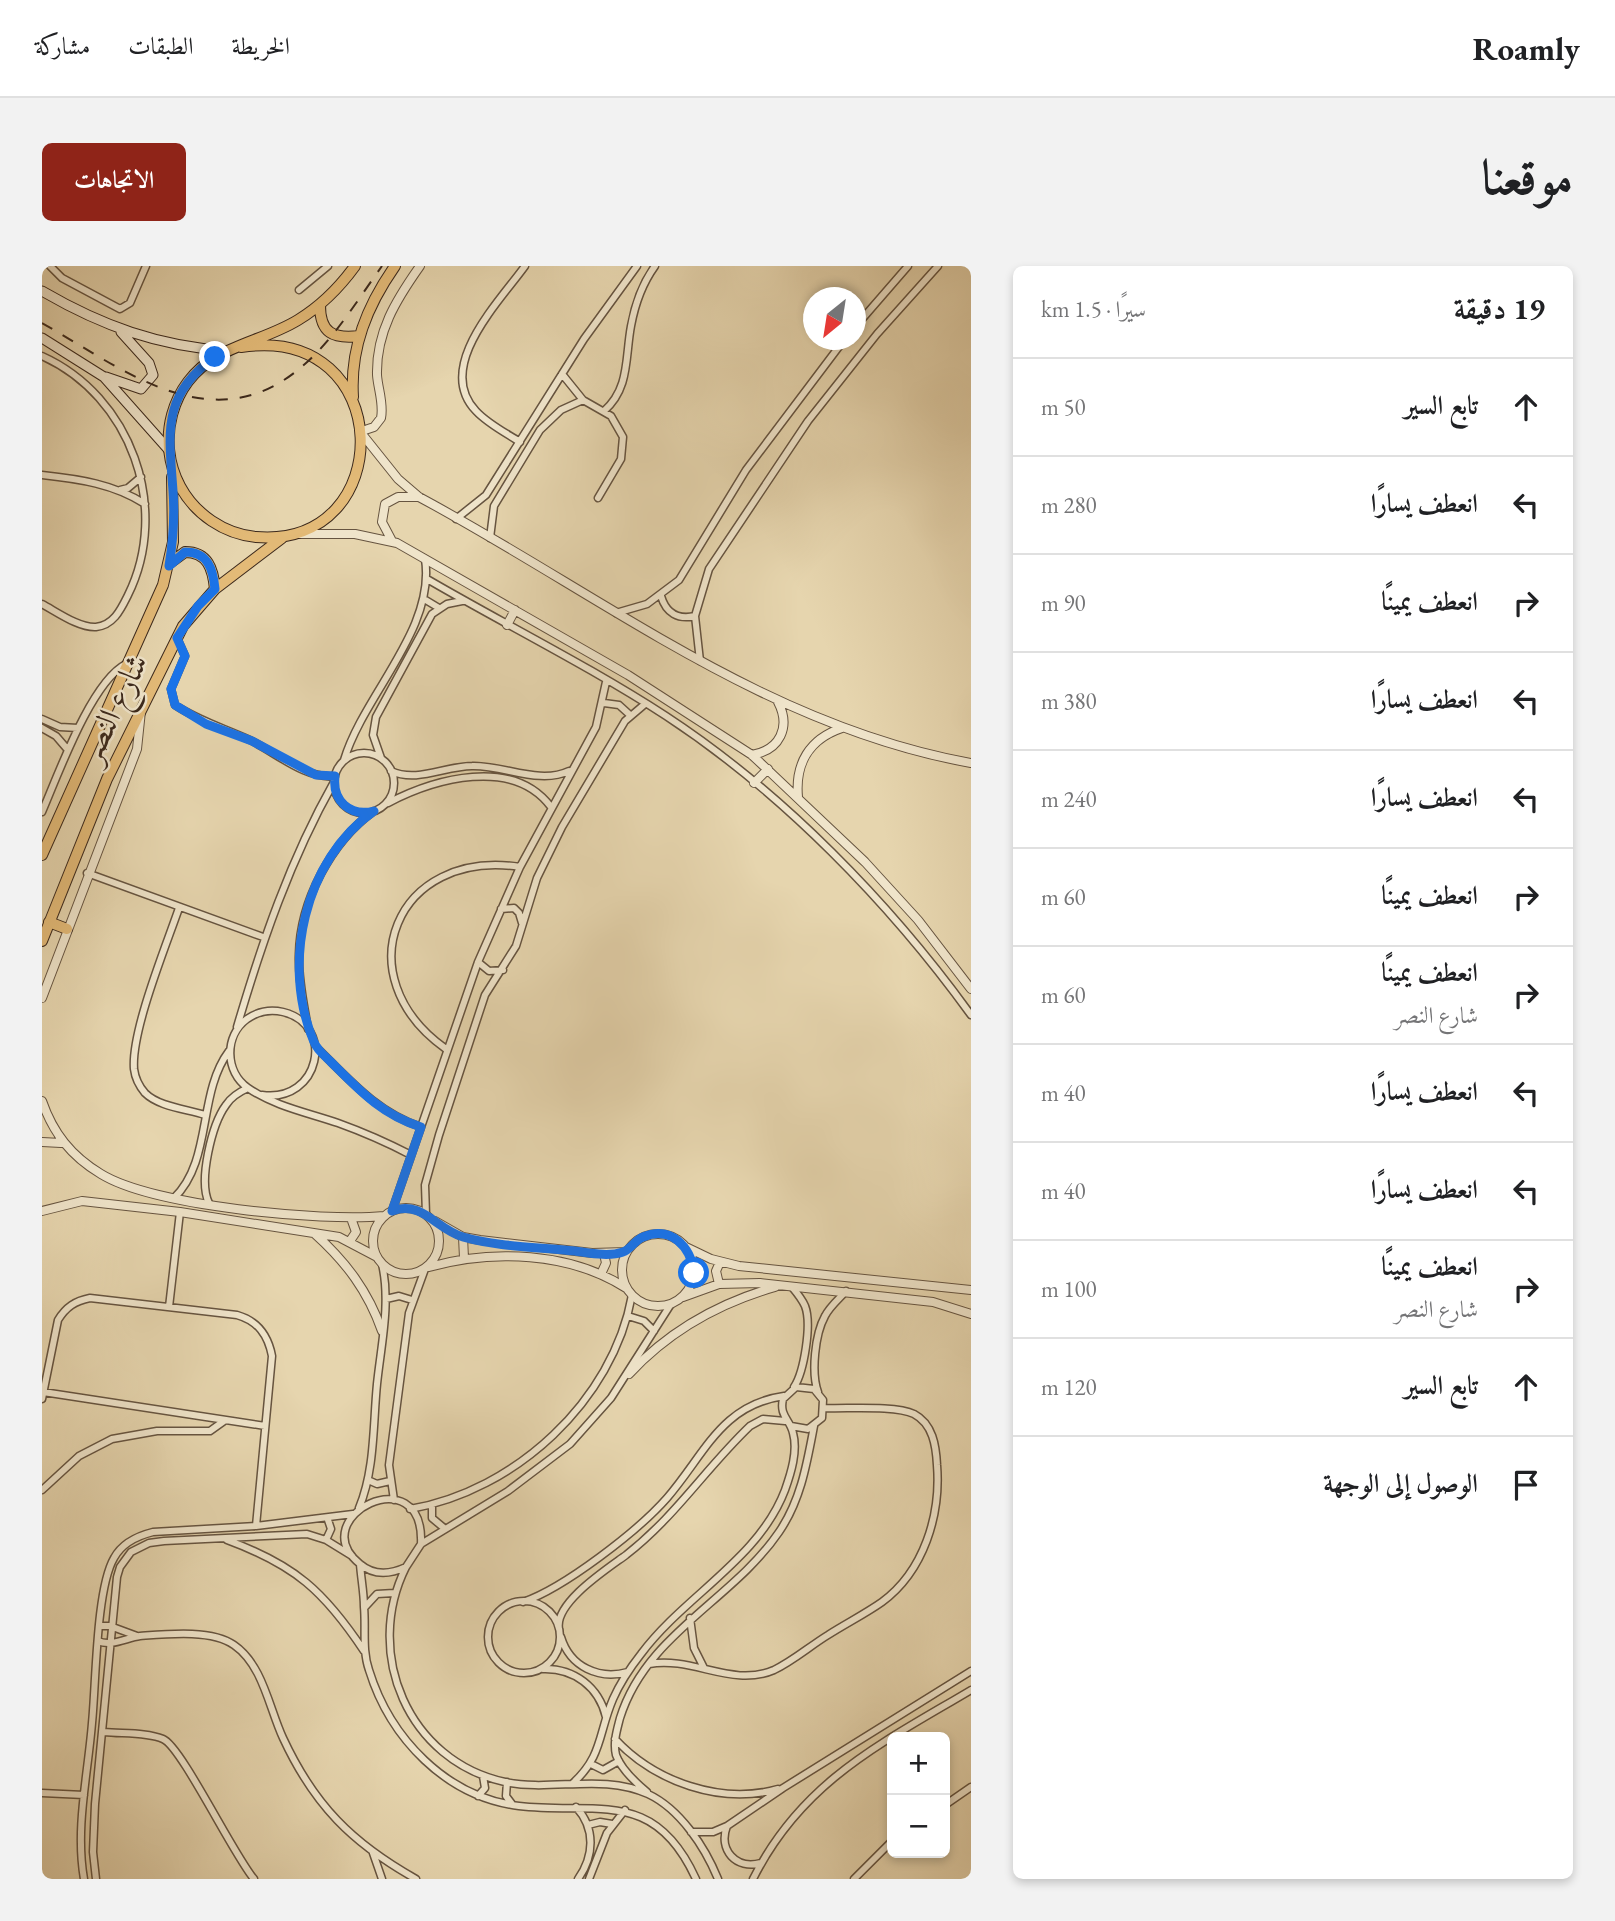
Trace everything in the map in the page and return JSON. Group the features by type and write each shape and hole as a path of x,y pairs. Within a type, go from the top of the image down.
{"main road":[{"path":"355,266 320,305 278,330 228,351 204,365 186,385 170,422 168,449 171,462 176,478 194,506 220,527 252,537 288,535 312,526 330,513 345,497 361,456 362,432 352,383 359,337 371,301 395,266"},
{"path":"43,290 119,330 166,344 228,351"},
{"path":"320,305 321,322 330,334 359,337"},
{"path":"42,338 104,377 141,389 153,375 149,363 119,330"},
{"path":"240,347 279,345 316,358 344,384 354,401"},
{"path":"104,377 168,449"},
{"name":"شارع النصر","path":"42,855 156,603 169,566 175,517 171,462"},
{"name":"شارع النصر","path":"42,941 102,790 177,638 198,606 215,589 288,535"},
{"path":"169,566 185,552 200,555 210,565 215,589"},
{"path":"49,922 67,929"}],"street":[{"path":"50,266 62,278 120,309 130,303 146,266"},
{"path":"299,290 328,266"},
{"path":"419,266 393,305 381,339 377,375 381,418 374,427 362,432 398,479 419,497 491,540 701,663 778,702 842,728 914,751 971,763"},
{"path":"520,442 476,412 464,392 461,370 467,348 525,266"},
{"path":"456,519 486,495 562,374 637,266"},
{"path":"604,411 616,400 624,383 632,322 644,281 655,266"},
{"path":"866,314 908,266"},
{"path":"701,663 696,649 695,616 709,569 758,491 858,356 938,266"},
{"path":"616,613 639,607 661,596 679,580 746,470 836,350"},
{"path":"42,356 70,372 103,402 127,439 141,477 145,504 141,559 133,584 116,617 97,627 86,626 42,604"},
{"path":"562,374 583,400 604,411 621,429 624,446 621,459 598,498"},
{"path":"491,540 494,506 540,430 553,415 583,400"},
{"path":"42,475 82,479 120,490 145,504"},
{"path":"120,490 128,488 141,477"},
{"path":"397,543 384,528 383,509 398,497 419,497"},
{"path":"288,535 355,534 397,543 628,675 752,755 901,901 971,989"},
{"path":"174,1198 191,1175 217,1072 236,1032 263,937 306,835 344,760 353,734 418,617 427,579 425,559"},
{"path":"427,579 682,727 754,783 894,917 971,1015"},
{"path":"661,596 666,608 676,615 695,616"},
{"path":"424,599 433,601 439,608"},
{"path":"384,806 393,792 391,771 380,758 373,735 376,717 429,619 439,608 453,602 465,602"},
{"path":"507,625 515,610"},
{"path":"177,638 185,656 171,689 175,705 206,724 252,741 316,775 334,779"},
{"path":"42,812 78,728 110,677 128,663"},
{"path":"359,1508 368,1480 386,1299 374,1231 388,1213 411,1156 446,1049 499,910 551,807 592,736 604,703 606,682"},
{"path":"752,755 771,748 783,732 783,711 778,702"},
{"path":"604,703 619,705 630,715"},
{"path":"394,1500 389,1465 412,1300 426,1269 439,1249 439,1234 429,1217 425,1185 456,1078 485,995 516,946 548,854 592,774 630,715 645,704"},
{"path":"42,998 87,873 137,749 141,734 140,710"},
{"path":"42,719 68,750"},
{"path":"42,728 78,728"},
{"path":"797,797 798,773 806,752 821,737 842,728"},
{"path":"344,760 365,753 380,758"},
{"path":"391,771 414,775 481,766 551,776 571,771"},
{"path":"754,783 768,769"},
{"path":"262,1095 281,1095 298,1087 314,1064 314,1045 309,1031 299,965 301,934 306,911 337,849 358,822 374,811 432,783 473,777 522,786 544,798 551,807"},
{"path":"334,779 336,794 346,807 363,813 374,811"},
{"path":"446,1049 421,1028 395,986 391,949 401,914 423,887 453,871 486,864 520,867"},
{"path":"87,873 263,937"},
{"path":"179,908 147,1002 135,1058 135,1073 141,1087 152,1098 205,1115"},
{"path":"499,910 514,908 519,913 522,925"},
{"path":"478,962 488,971 503,970"},
{"path":"236,1032 255,1015 272,1011 289,1014 309,1031"},
{"path":"314,1045 374,1104 421,1127"},
{"path":"230,1049 232,1067 248,1088 365,1134 411,1156"},
{"path":"209,1203 203,1179 220,1114 234,1095 248,1088"},
{"path":"42,1101 61,1143 87,1164 114,1181 174,1198 289,1214 351,1218 413,1208 463,1237 604,1254 626,1252"},
{"path":"42,1142 61,1143"},
{"path":"44,1208 94,1202 313,1232 350,1241 398,1273 416,1273 464,1258 507,1257 556,1262 600,1274 650,1306 671,1304 719,1284 739,1282 933,1302 971,1314"},
{"path":"169,1307 180,1212"},
{"path":"350,1241 356,1232 351,1218"},
{"path":"313,1232 343,1261 359,1283 382,1331"},
{"path":"410,1509 432,1505 485,1483 520,1461 550,1437 578,1409 597,1383 620,1341 628,1316 629,1292 621,1270 626,1252 633,1243 655,1234 672,1236 686,1247 720,1262 971,1290"},
{"path":"463,1237 464,1258"},
{"path":"683,1297 691,1286 694,1273 693,1259 686,1247"},
{"path":"600,1274 607,1263 604,1254"},
{"path":"719,1284 716,1271 720,1262"},
{"path":"629,1374 655,1348 696,1320 741,1298 780,1286"},
{"path":"606,1721 599,1699 584,1681 564,1671 541,1669 522,1673 509,1670 499,1662 489,1645 489,1628 497,1614 512,1604 523,1602 560,1583 638,1525 666,1500 735,1414 756,1401 784,1396 793,1388 803,1367 807,1321 805,1306 792,1287"},
{"path":"933,1302 937,1293 936,1287"},
{"path":"541,1669 556,1654 560,1618 575,1595 663,1525 750,1426 763,1419 788,1423 801,1429 814,1426 822,1418 824,1408 815,1376 821,1323 828,1310 846,1291"},
{"path":"386,1299 399,1296 412,1300"},
{"path":"256,1526 272,1356 261,1329 237,1315 90,1298 71,1305 58,1320 43,1395 265,1426"},
{"path":"650,1794 618,1784 507,1782 483,1776 453,1759 419,1725 401,1694 392,1673 388,1642 394,1592 421,1544 538,1471 591,1424 629,1374 671,1304"},
{"path":"628,1316 644,1321 654,1331"},
{"path":"793,1388 807,1386 819,1394"},
{"path":"572,1784 591,1764 600,1746 613,1699 628,1672 668,1623 765,1527 785,1490 795,1446 781,1411 784,1396"},
{"path":"649,1664 673,1662 741,1676 777,1668 881,1603 902,1583 923,1551 935,1507 938,1480 935,1449 926,1425 905,1411 824,1408"},
{"path":"42,1490 79,1456 112,1439 157,1431 210,1431 224,1421"},
{"path":"718,1879 690,1832 619,1761 615,1739 628,1699 649,1664 691,1618 757,1559 779,1532 801,1490 814,1426"},
{"path":"795,1446 803,1443 810,1447"},
{"path":"368,1480 376,1484 390,1481"},
{"path":"84,1879 83,1805 98,1641 109,1569 121,1548 130,1541 153,1532 328,1520 353,1514 376,1499 394,1500 410,1509 421,1531 421,1544"},
{"path":"432,1505 432,1517 444,1528"},
{"path":"353,1514 347,1541 354,1558"},
{"path":"326,1540 331,1529 328,1520"},
{"path":"96,1879 93,1852 95,1804 117,1577 120,1567 131,1552 149,1543 307,1534 326,1540 360,1564 379,1573 406,1567"},
{"path":"222,1538 268,1556 302,1576 331,1603 365,1651"},
{"path":"360,1564 365,1607 365,1651 379,1699 416,1753 441,1775 478,1796 512,1804 625,1810 642,1817 664,1834 682,1855 696,1879"},
{"path":"365,1607 377,1594 394,1592"},
{"path":"523,1602 546,1609 572,1657 586,1668 602,1674 628,1672"},
{"path":"691,1618 692,1641 704,1668"},
{"path":"100,1626 112,1626 138,1636"},
{"path":"98,1641 111,1643 138,1636 221,1638 244,1653 264,1690 282,1737 311,1791 339,1824 372,1851 416,1879"},
{"path":"690,1832 713,1832 727,1826 783,1787 971,1671"},
{"path":"753,1879 793,1816 833,1776 971,1690"},
{"path":"92,1725 157,1737 172,1744 216,1821 254,1879"},
{"path":"91,1738 103,1740"},
{"path":"615,1739 649,1768 688,1786 730,1793 783,1787"},
{"path":"591,1764 603,1770 612,1768 619,1761"},
{"path":"478,1796 485,1785 483,1776"},
{"path":"507,1782 506,1796 512,1804"},
{"path":"950,1802 971,1787"},
{"path":"42,1793 84,1792 97,1788"},
{"path":"83,1805 89,1807 95,1804"},
{"path":"576,1807 588,1825 590,1854 578,1879"},
{"path":"589,1879 612,1824 625,1810"},
{"path":"588,1825 600,1822 612,1824"},
{"path":"727,1826 724,1840 733,1860 747,1865 761,1863"},
{"path":"854,1879 887,1846"},
{"path":"372,1851 382,1879"}],"railway":[{"path":"42,323 133,376 197,398 229,399 261,392 294,373 307,362 342,323 382,266"}],"route":[{"path":"215,357 194,374 179,396 173,409 168,435 175,517 169,566 178,555 185,552 200,555 210,565 215,589 198,606 177,638 183,646 185,656 170,697 175,705 206,724 252,741 316,775 335,776 336,794 342,804 357,812 374,811 358,822 347,835 316,886 303,923 299,965 309,1031 314,1045 374,1104 401,1120 421,1127 392,1211 399,1208 419,1210 445,1229 463,1237 592,1253 626,1252 643,1236 664,1234 672,1236 686,1247 693,1259 694,1273"}]}
